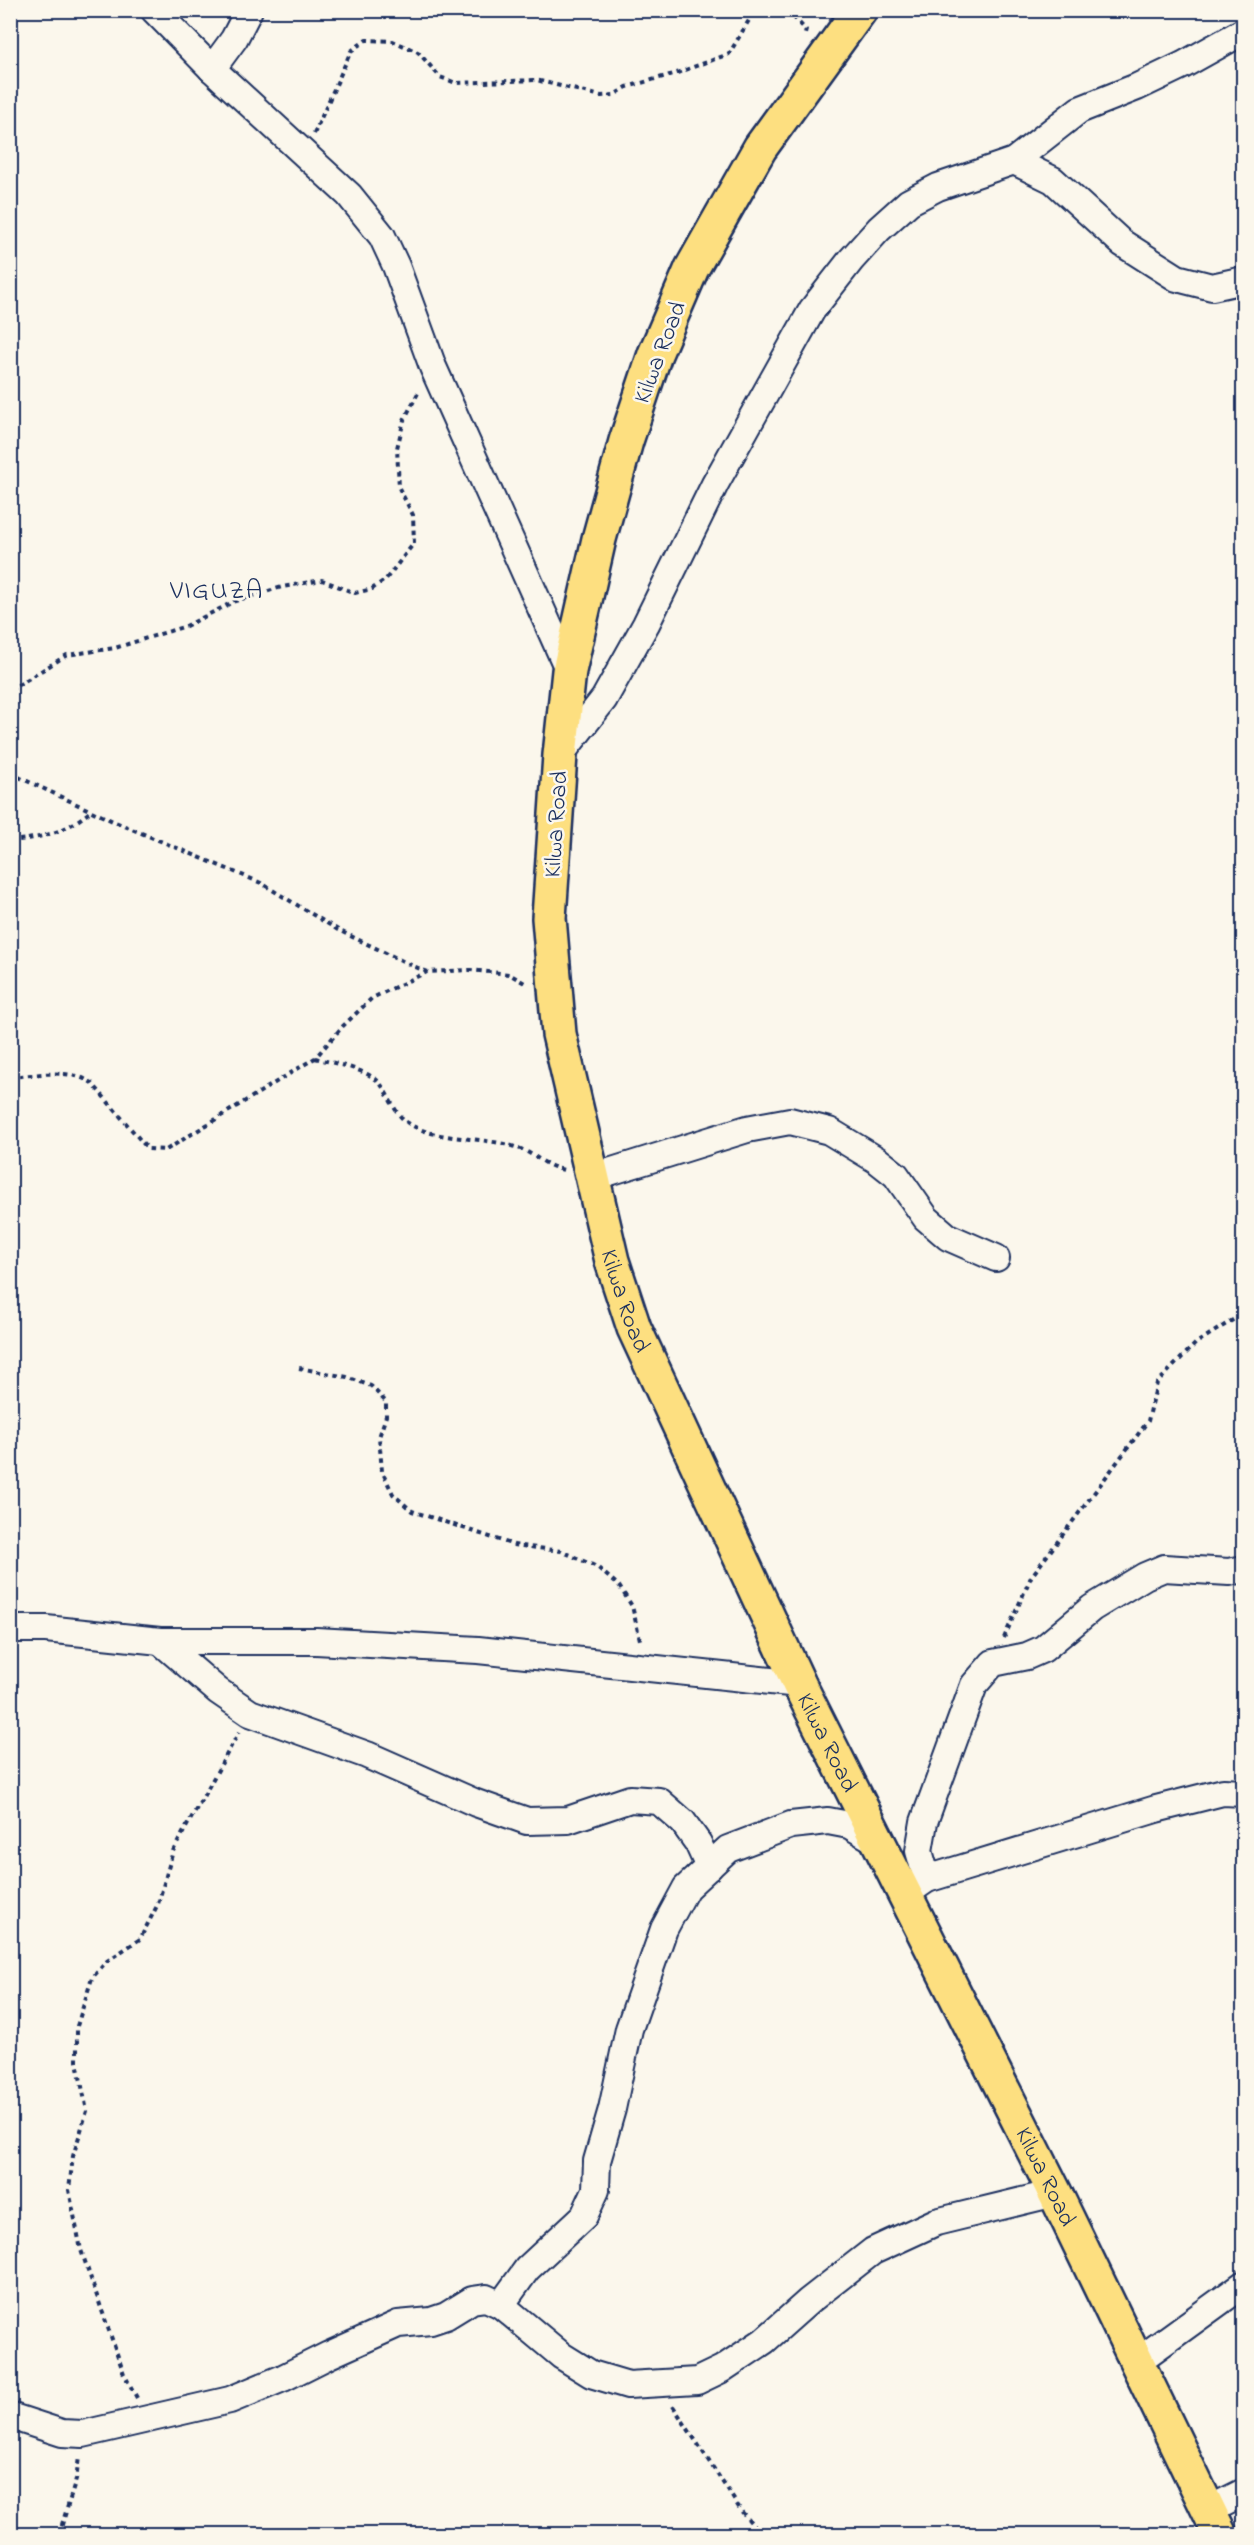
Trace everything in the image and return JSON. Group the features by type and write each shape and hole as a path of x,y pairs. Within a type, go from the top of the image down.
{"highway":[{"name":"Kilwa Road","path":"860,10 760,148 692,268 655,354 626,441 599,539 569,670 560,754 549,918 559,1034 612,1261 634,1328 799,1684 875,1840 915,1887 1135,2363 1214,2522"}],"street":[{"path":"154,10 212,69 305,157 349,195 382,236 396,266 433,367 569,670"},
{"path":"212,69 234,39 249,10"},
{"path":"560,754 604,699 646,624 715,484 812,310 872,236 909,202 938,187 1014,160 1079,110 1137,87 1183,65 1244,31"},
{"path":"1014,160 1053,180 1122,243 1177,278 1212,287 1244,280"},
{"path":"594,1177 747,1129 790,1121 829,1131 877,1161 896,1175 926,1218 948,1237 996,1258"},
{"path":"1244,1569 1229,1572 1164,1568 1124,1587 1092,1608 1043,1649 1028,1656 993,1663 974,1685 924,1822 915,1887 1156,1809 1222,1792 1244,1793"},
{"path":"10,1610 46,1629"},
{"path":"10,1629 46,1629 160,1641 316,1641 478,1650 799,1684"},
{"path":"160,1641 218,1691 250,1713 306,1736 367,1755 476,1803 526,1821 568,1820 630,1799 659,1801 683,1822 698,1843 709,1867"},
{"path":"501,2305 527,2270 584,2216 596,2190 597,2161 612,2109 629,2029 664,1929 686,1888 728,1849 791,1826 828,1821 849,1825 875,1840"},
{"path":"10,2416 62,2433 83,2434 230,2400 283,2379 329,2355 398,2324 431,2321 446,2316 472,2300 486,2298 501,2305 562,2356 591,2374 628,2385 697,2381 722,2369 764,2341 809,2301 873,2251 936,2222 1055,2193"},
{"path":"1135,2363 1244,2284"},
{"path":"1214,2522 1244,2492"}],"path":[{"path":"305,157 342,67 351,51 366,40 393,41 418,52 440,77 456,83 536,80 600,96 614,95 627,87 677,73 729,54 755,10"},
{"path":"10,690 68,655 115,648 186,626 235,602 282,587 322,580 355,594 372,589 386,579 414,543 413,515 399,488 397,448 404,420 433,367"},
{"path":"10,773 115,822 261,883 338,930 428,972"},
{"path":"10,842 41,838 75,825 92,810"},
{"path":"10,1077 80,1075 93,1083 148,1149 166,1150 315,1058 372,998 428,972 470,970 509,974 555,1000"},
{"path":"315,1058 358,1071 378,1081 407,1123 437,1134 522,1149 554,1168 594,1177"},
{"path":"993,1663 1031,1577 1148,1420 1157,1383 1196,1343 1244,1313"},
{"path":"299,1368 347,1377 371,1386 386,1402 386,1416 379,1437 382,1471 393,1494 412,1511 514,1545 561,1551 597,1567 619,1586 632,1606 638,1624 644,1668"},
{"path":"147,2419 124,2374 81,2250 69,2190 73,2156 87,2111 77,2062 77,2026 92,1978 107,1961 140,1939 158,1904 173,1851 250,1713"},
{"path":"655,2384 680,2416 742,2512 761,2535"},
{"path":"59,2535 76,2480 83,2434"}],"district":[{"name":"VIGUZA","path":"217,589"}]}
